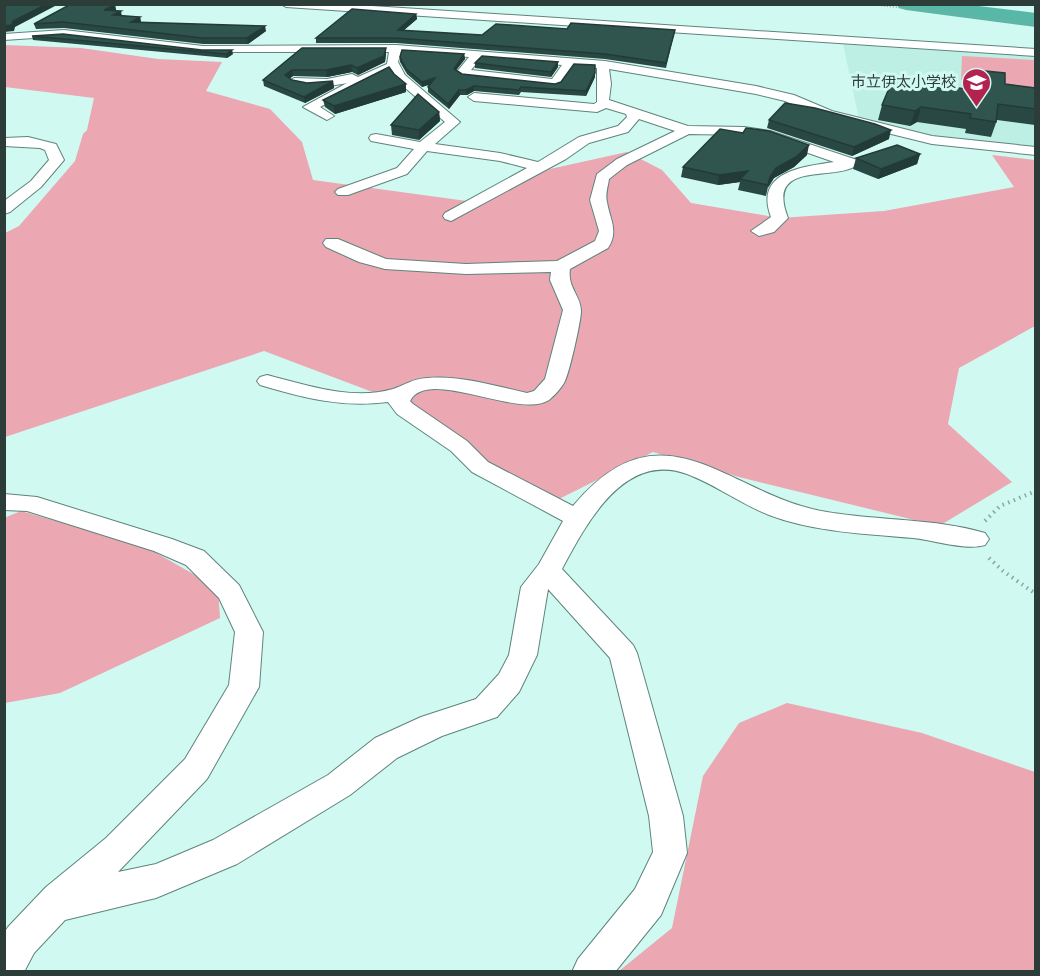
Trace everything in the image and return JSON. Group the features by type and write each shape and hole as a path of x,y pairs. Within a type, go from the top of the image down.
{"street":[{"path":"286,4 446,19 1035,52"},
{"path":"446,19 459,4"},
{"path":"5,37 36,23"},
{"path":"5,37 72,34 203,49 396,48 423,45 478,54 606,65 756,90 789,98 827,114 924,138 950,143 1035,151"},
{"path":"343,192 402,171 425,145 453,122 399,77 392,62 396,48"},
{"path":"478,54 462,73 555,83 570,62"},
{"path":"604,103 602,99 605,84 602,71 606,65"},
{"path":"327,116 310,107 369,76 394,66"},
{"path":"294,82 327,82 369,76"},
{"path":"474,97 597,108 604,103"},
{"path":"604,103 687,130 744,131 770,135 857,161 801,172 784,180 777,188 774,200 780,218 768,228 759,231"},
{"path":"451,216 538,166 561,156 576,143 618,132 630,125 634,117 632,112"},
{"path":"332,243 385,264 466,269 561,266 602,244 607,231 598,200 602,177 622,162 687,130"},
{"path":"376,138 460,153 500,157 538,166"},
{"path":"893,148 924,138"},
{"path":"4,142 32,141 44,144 51,147 57,160 36,184 7,206"},
{"path":"561,266 559,280 572,310 555,381 541,396 527,399 432,383 415,385 406,390 399,402 405,409 459,446 480,467 578,518"},
{"path":"267,381 315,394 360,399 403,394"},
{"path":"55,904 156,881 225,852 339,785 386,748 432,726 486,708 509,683 523,655 534,587 548,571 578,518 594,497 616,478 643,464 668,463 692,466 778,509 827,521 938,532 976,539"},
{"path":"4,502 28,503 163,545 195,558 229,592 249,632 244,687 196,769 118,850 55,904 21,940 4,970"},
{"path":"548,571 623,653 666,816 670,853 648,902 591,972"}],"path":[{"path":"869,4 1035,24"},
{"path":"1035,491 1012,501 988,516 976,539 981,549 1003,571 1035,594"}],"shaded area":[{"path":"843,44 1035,56 1035,147 930,136 859,119"},
{"path":"5,45 81,48 158,59 222,62 206,91 270,109 302,142 313,180 474,202 550,169 627,152 662,170 691,203 780,218 884,211 1014,187 992,155 1035,160 1035,326 959,368 948,424 1012,482 939,526 739,477 653,452 547,505 399,402 264,351 5,437 5,233 19,226 75,161 83,134 87,130 94,98 5,87"},
{"path":"962,56 1035,60 1035,89 961,80"},
{"path":"21,511 144,546 218,588 220,618 60,693 5,703 4,518"},
{"path":"787,703 922,733 1035,772 1035,971 619,971 672,928 703,776 739,723"}],"building":[{"path":"4,4 47,4 13,21 12,25 4,26"},
{"path":"71,4 115,5 104,10 121,11 113,15 140,17 131,22 265,26 247,38 202,38 63,22 34,24"},
{"path":"352,9 416,14 398,30 482,35 496,24 567,29 571,23 675,30 666,63 605,54 396,38 316,38"},
{"path":"63,34 202,50 232,50 226,54 32,36"},
{"path":"302,48 386,48 384,56 357,68 351,65 326,70 292,70 285,75 292,80 307,83 333,81 304,97 263,80"},
{"path":"402,50 464,54 454,69 462,74 555,84 561,82 574,64 595,65 595,73 586,91 521,87 519,90 474,86 466,90 459,90 448,104 428,87 435,78 422,82 406,69 400,57"},
{"path":"482,56 558,62 551,72 475,63"},
{"path":"389,67 406,84 334,106 323,100"},
{"path":"975,70 1005,73 1005,84 1035,88 1035,109 998,104 996,122 970,118 971,114 921,107 915,111 882,105 893,79 973,90"},
{"path":"418,94 439,112 419,130 391,125"},
{"path":"785,103 815,108 891,130 854,147 769,120"},
{"path":"746,128 769,131 809,145 796,157 776,168 768,185 740,179 748,171 719,175 683,167 720,129 743,133"},
{"path":"897,145 920,154 881,169 856,158"}],"waterway":[{"path":"906,4 1036,20"}],"place":[{"name":"市立伊太小学校","path":"977,108"}]}
